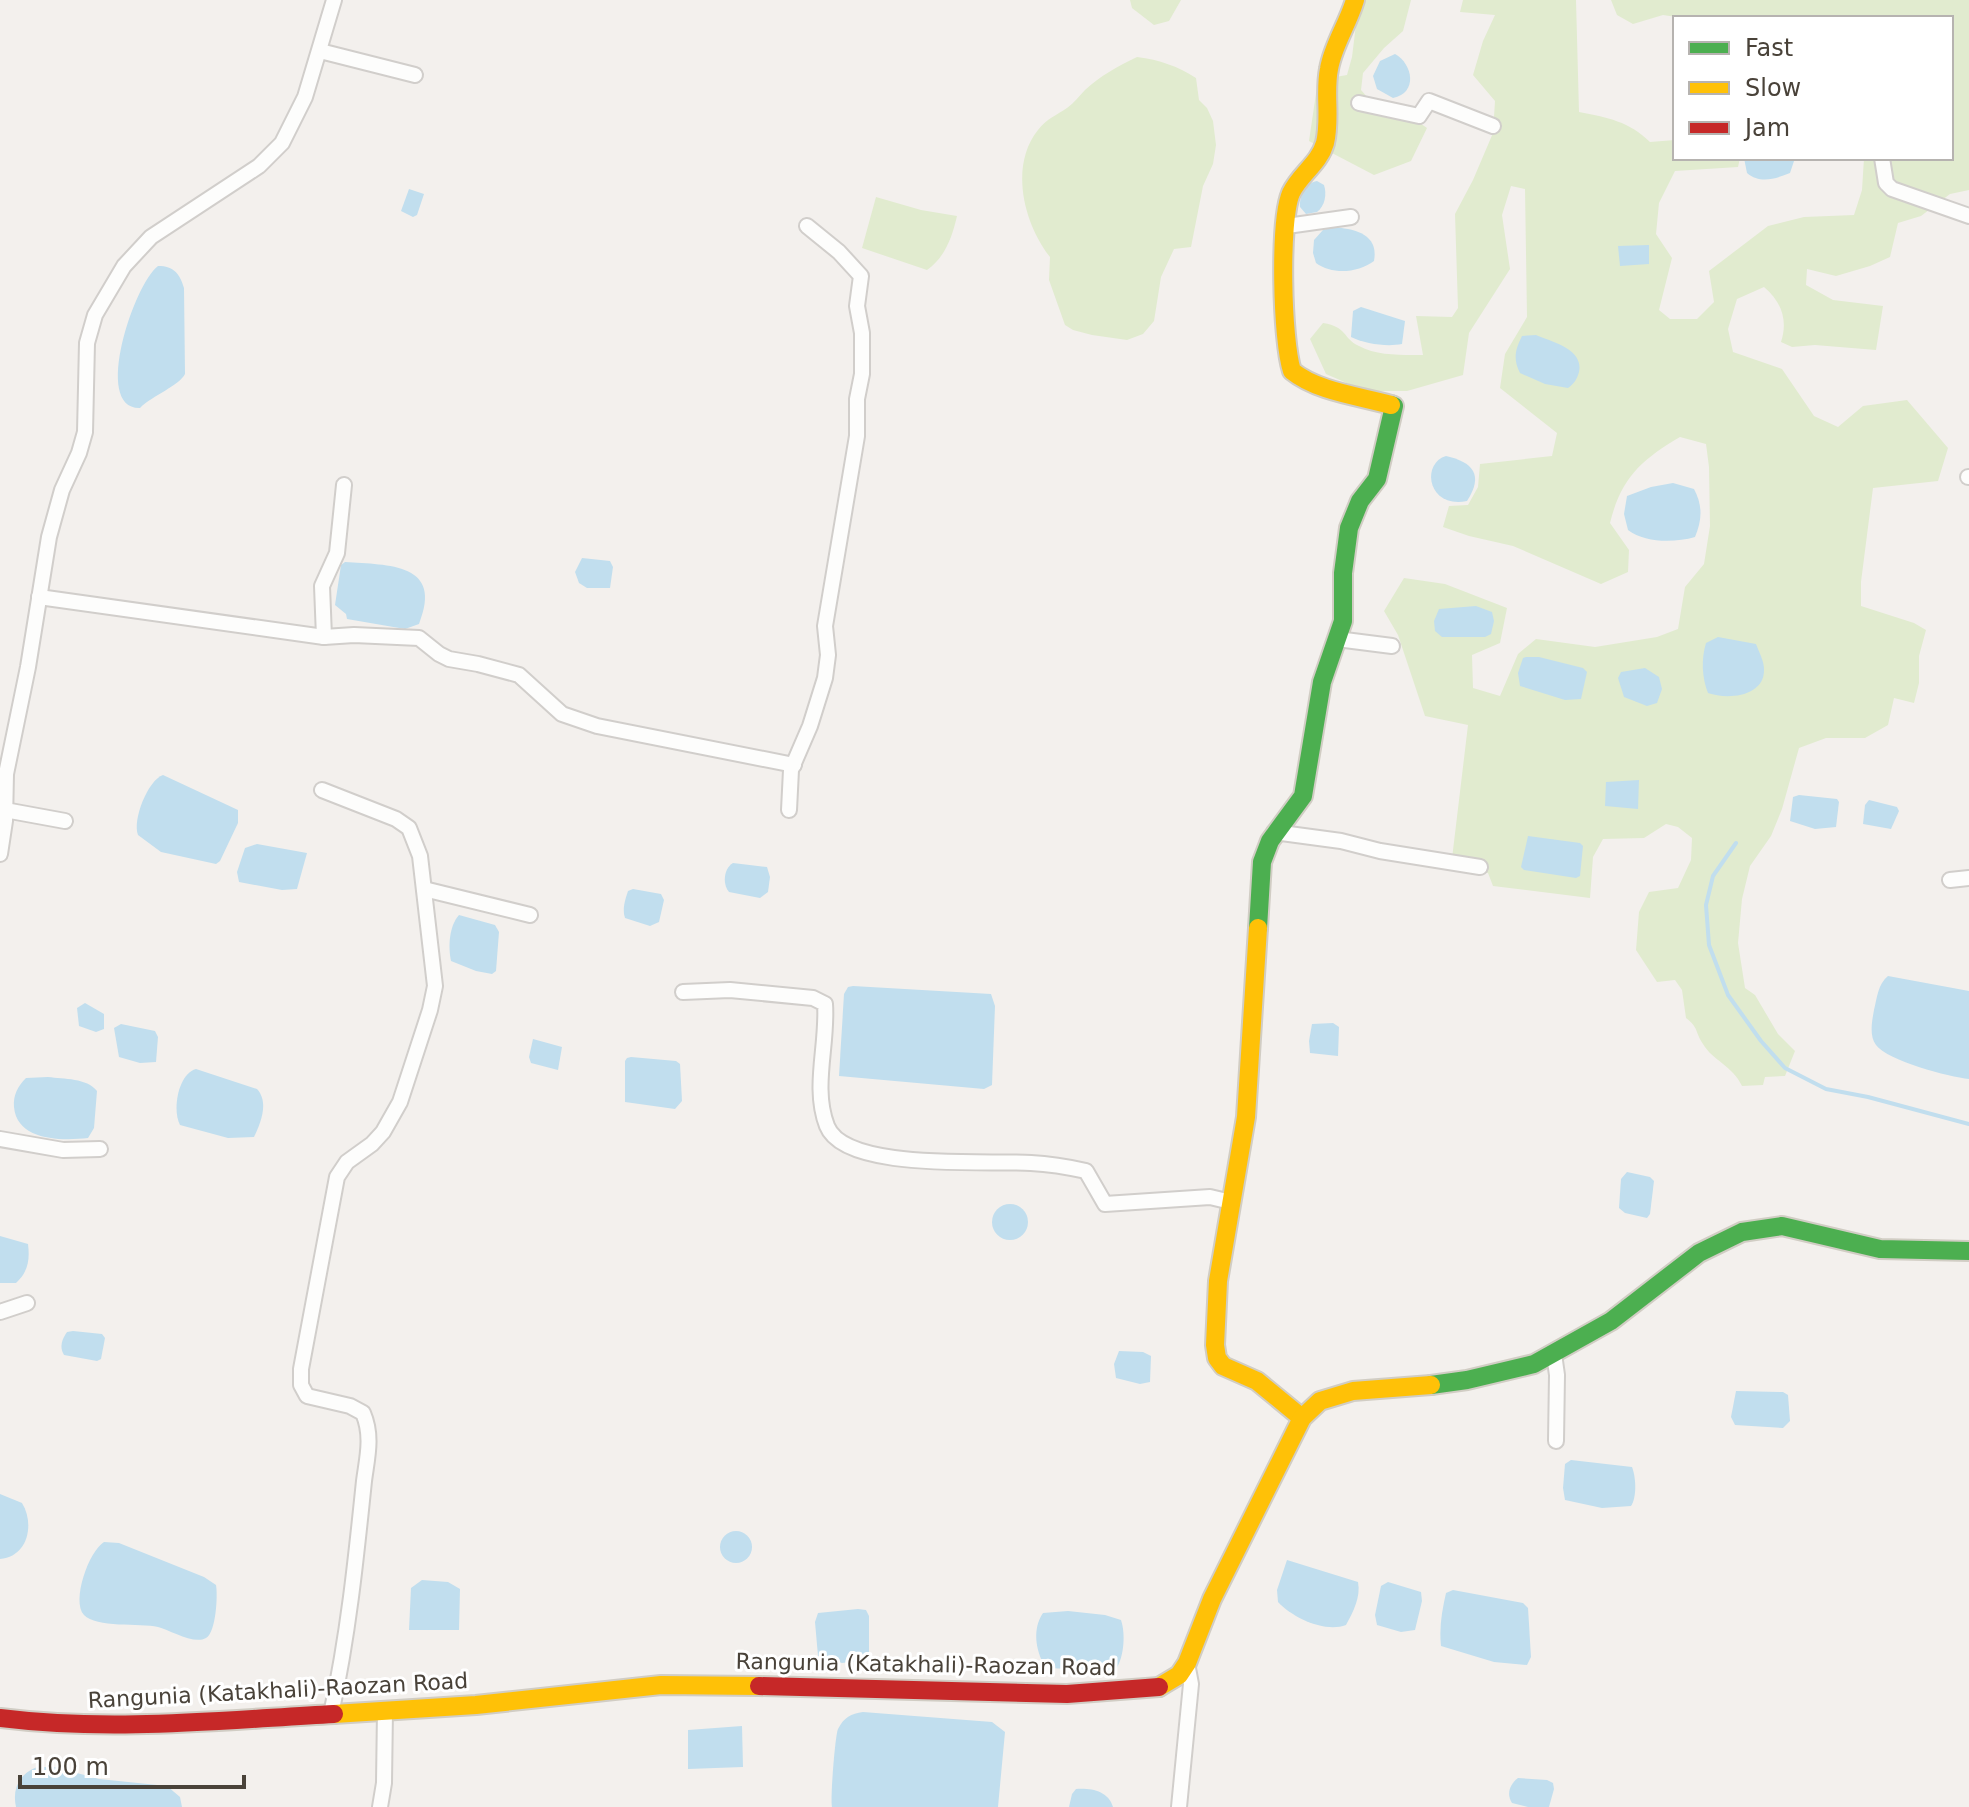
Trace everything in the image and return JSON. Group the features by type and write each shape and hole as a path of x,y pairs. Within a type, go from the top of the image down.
{"main road":[{"path":"1302,1418 1268,1388 1230,1371 1217,1358 1215,1345 1218,1281 1246,1117 1262,862 1268,841 1303,796 1322,682 1343,621 1343,573 1349,528 1360,501 1377,479 1394,406 1305,380 1291,370 1286,355 1288,203 1294,188 1322,154 1327,131 1330,63 1355,0"},
{"name":"Rangunia (Katakhali)-Raozan Road","path":"0,1718 41,1723 148,1725 476,1705 661,1685 1041,1693 1113,1692 1160,1687 1179,1675 1187,1663 1212,1599 1302,1418 1311,1407 1332,1395 1467,1380 1534,1364 1638,1302 1699,1253 1742,1232 1782,1226 1880,1249 1969,1251"}],"street":[{"path":"0,854 10,749 54,514 85,432 87,343 95,315 124,266 151,237 259,166 282,143 305,97 334,0"},
{"path":"320,51 415,75"},
{"path":"1359,103 1419,116 1429,101 1493,126"},
{"path":"1882,160 1886,183 1892,189 1969,216"},
{"path":"1287,226 1351,217"},
{"path":"789,810 794,765 825,678 828,655 825,626 857,436 857,399 862,374 862,333 857,306 861,276 839,252 807,226"},
{"path":"324,637 322,586 337,553 344,485"},
{"path":"39,597 324,637 419,638 449,659 519,675 562,714 597,726 794,765"},
{"path":"1337,639 1392,646"},
{"path":"322,790 396,819 409,828 420,856 435,986 400,1102 372,1144 347,1162 337,1177 301,1369 301,1385 307,1396 350,1406 363,1413 368,1431 362,1514 331,1714"},
{"path":"5,810 65,821"},
{"path":"1274,832 1480,867"},
{"path":"1950,880 1969,878"},
{"path":"424,889 530,915"},
{"path":"683,992 730,990 813,998 825,1004 821,1101 833,1138 854,1149 927,1162 1032,1163 1086,1171 1105,1204 1210,1197 1231,1202"},
{"path":"0,1139 63,1150 100,1149"},
{"path":"0,1312 27,1303"},
{"path":"1554,1354 1557,1375 1556,1441"},
{"path":"1179,1807 1191,1684 1187,1663"},
{"path":"380,1807 384,1783 385,1711"}],"green space":[{"path":"1130,0 1181,0 1169,21 1154,25 1132,8"},
{"path":"1359,0 1411,0 1403,31 1363,73 1361,90 1375,106 1414,119 1427,128 1411,161 1374,175 1309,141 1318,80 1347,75"},
{"path":"1463,0 1576,0 1579,112 1618,121 1650,142 1673,140 1673,160 1740,160 1738,167 1675,171 1659,203 1656,234 1672,258 1659,310 1670,319 1697,319 1714,302 1709,271 1768,226 1804,217 1854,215 1862,190 1864,160 1953,160 1953,16 1663,15 1633,24 1617,15 1611,0 1969,0 1969,190 1950,194 1921,216 1898,223 1890,257 1836,276 1807,269 1806,285 1833,300 1883,306 1876,350 1815,345 1792,347 1781,342 1784,327 1782,312 1764,287 1737,299 1728,329 1733,352 1782,369 1814,416 1838,427 1863,406 1907,400 1948,448 1938,481 1873,488 1861,582 1861,606 1914,623 1926,630 1919,656 1919,683 1914,703 1894,698 1888,725 1865,738 1826,738 1799,748 1771,836 1750,866 1742,899 1738,943 1745,988 1755,995 1778,1034 1795,1051 1785,1076 1765,1077 1763,1085 1742,1086 1733,1073 1707,1050 1695,1027 1686,1018 1682,990 1675,980 1657,982 1636,950 1639,912 1649,892 1678,888 1691,860 1692,838 1678,827 1666,824 1644,838 1603,839 1593,857 1590,898 1493,886 1488,873 1451,867 1468,725 1425,716 1398,635 1384,611 1404,578 1445,584 1507,608 1500,643 1472,655 1473,688 1500,696 1518,654 1536,639 1595,647 1657,637 1678,629 1685,587 1704,564 1710,526 1706,444 1680,437 1644,462 1620,494 1610,523 1629,550 1628,572 1601,584 1513,546 1443,527 1449,506 1468,505 1478,487 1480,464 1552,456 1557,433 1500,388 1505,354 1527,317 1525,189 1511,186 1502,215 1510,269 1469,333 1463,375 1407,391 1365,391 1326,374 1310,339 1323,323 1337,327 1354,343 1374,352 1423,355 1416,316 1452,317 1458,308 1455,214 1493,133 1495,101 1473,75 1495,15 1460,12"},
{"path":"1137,57 1168,64 1196,78 1199,100 1213,121 1216,145 1213,164 1203,186 1191,247 1174,249 1161,277 1154,321 1143,334 1127,340 1092,335 1065,325 1049,280 1050,257 1027,212 1022,177 1029,144 1041,126 1070,106 1097,80"},
{"path":"876,197 957,216 947,246 927,270 862,248"}],"water":[{"path":"1395,54 1406,64 1410,78 1406,90 1393,98 1377,89 1373,76 1380,61"},
{"path":"1744,160 1794,160 1790,173 1773,179 1762,179 1747,173"},
{"path":"1317,181 1324,185 1324,203 1317,212 1306,214 1300,207 1302,195 1309,184"},
{"path":"409,189 424,194 417,215 413,217 401,211"},
{"path":"1333,227 1349,229 1369,239 1375,252 1374,261 1345,271 1316,263 1314,240 1323,230"},
{"path":"1649,245 1649,264 1620,266 1618,246"},
{"path":"158,266 176,272 184,288 185,374 140,408 126,403 119,389 118,368 122,344 138,296"},
{"path":"1361,307 1405,321 1402,344 1376,344 1351,337 1353,311"},
{"path":"1536,335 1565,348 1577,358 1579,372 1568,388 1545,384 1520,373 1516,350 1522,336"},
{"path":"1446,456 1463,462 1473,471 1475,484 1467,501 1454,502 1443,498 1432,484 1433,467"},
{"path":"1673,483 1694,489 1697,495 1700,513 1695,537 1660,541 1628,530 1624,514 1627,496"},
{"path":"582,558 610,561 613,567 610,588 587,588 579,583 575,572"},
{"path":"345,562 394,567 418,578 424,589 425,604 419,624 405,629 347,619 346,614 335,605 341,565"},
{"path":"1476,606 1492,612 1494,621 1491,634 1485,637 1442,637 1435,631 1434,621 1439,609"},
{"path":"1718,637 1756,644 1764,669 1763,678 1752,691 1734,696 1708,693 1704,681 1704,649 1706,643"},
{"path":"1526,657 1539,657 1583,668 1587,672 1581,699 1565,700 1520,686 1518,673"},
{"path":"1645,668 1659,677 1662,689 1657,703 1647,706 1624,697 1618,678 1621,672"},
{"path":"163,775 238,810 238,823 216,864 161,852 138,835 137,820 143,801 152,784"},
{"path":"1639,780 1638,809 1605,806 1606,782"},
{"path":"1793,797 1837,799 1836,827 1815,829 1790,821"},
{"path":"1869,800 1897,807 1899,811 1891,829 1863,824 1865,805"},
{"path":"1528,836 1580,843 1583,846 1580,876 1576,878 1524,870 1521,867"},
{"path":"257,844 307,853 297,889 282,890 239,882 237,872 245,848"},
{"path":"733,863 767,867 770,877 768,892 760,898 729,892 725,876"},
{"path":"633,889 661,894 664,900 659,922 650,926 625,918 626,898 628,891"},
{"path":"459,915 495,925 499,932 496,971 492,974 451,961 450,937"},
{"path":"1888,976 1969,991 1969,1079 1905,1062 1876,1045 1872,1033 1873,1014 1880,987"},
{"path":"848,987 991,994 995,1006 992,1085 984,1089 839,1076 844,994"},
{"path":"85,1003 104,1014 104,1029 96,1032 79,1026 77,1008"},
{"path":"1333,1023 1339,1027 1338,1056 1310,1053 1312,1024"},
{"path":"121,1024 155,1031 158,1037 156,1062 140,1063 119,1057 114,1028"},
{"path":"533,1039 562,1047 558,1070 531,1063 529,1057"},
{"path":"631,1057 676,1061 680,1064 682,1101 675,1109 625,1102 625,1061"},
{"path":"196,1069 257,1089 263,1106 254,1137 228,1138 180,1125 178,1093 185,1078"},
{"path":"26,1078 81,1081 97,1091 94,1128 88,1138 42,1136 23,1127 17,1118 14,1099 21,1084"},
{"path":"1627,1172 1650,1177 1654,1181 1647,1218 1625,1213 1619,1208 1621,1179"},
{"path":"1010,1204 1022,1210 1028,1222 1022,1234 1010,1240 998,1234 992,1222 998,1210"},
{"path":"0,1236 28,1244 27,1265 16,1283 0,1283"},
{"path":"67,1332 102,1334 105,1338 101,1359 97,1361 64,1355 63,1340"},
{"path":"1119,1351 1143,1352 1151,1356 1150,1382 1140,1384 1116,1378 1114,1364"},
{"path":"1736,1391 1783,1392 1788,1395 1790,1421 1783,1428 1735,1425 1731,1417"},
{"path":"1571,1460 1632,1467 1635,1487 1631,1506 1602,1508 1565,1500 1565,1464"},
{"path":"0,1494 22,1503 28,1529 23,1546 10,1557 0,1559"},
{"path":"736,1531 747,1536 752,1547 747,1558 736,1563 725,1558 720,1547 725,1536"},
{"path":"104,1542 119,1543 204,1577 216,1585 216,1613 209,1635 195,1640 158,1627 98,1622 84,1615 80,1599 84,1577 93,1555"},
{"path":"1287,1560 1358,1582 1354,1610 1346,1625 1329,1627 1310,1622 1278,1602 1277,1590"},
{"path":"422,1580 448,1582 460,1589 459,1630 409,1630 411,1588"},
{"path":"1388,1582 1421,1592 1415,1630 1401,1632 1377,1625 1375,1615 1381,1586"},
{"path":"1453,1590 1523,1603 1528,1608 1531,1657 1527,1665 1494,1662 1441,1646 1446,1593"},
{"path":"866,1610 869,1616 867,1660 842,1663 818,1656 815,1622 818,1613"},
{"path":"1068,1611 1121,1620 1123,1647 1114,1672 1044,1665 1036,1639 1040,1619 1043,1613"},
{"path":"863,1712 992,1722 1005,1732 998,1807 832,1807 838,1729 848,1717"},
{"path":"742,1726 743,1767 688,1769 688,1730"},
{"path":"37,1767 55,1767 99,1779 167,1786 180,1797 182,1807 16,1807 18,1783"},
{"path":"1518,1778 1553,1783 1549,1807 1512,1803 1510,1789"},
{"path":"1076,1789 1099,1792 1107,1797 1113,1807 1069,1807"}],"waterway":[{"path":"1736,843 1713,876 1706,905 1709,945 1728,995 1761,1041 1785,1068 1826,1089 1969,1124"}],"traffic: fast":[{"path":"1258,928 1262,862 1270,841 1303,796 1322,682 1343,621 1343,573 1349,528 1360,501 1377,479 1394,406 1391,405"},
{"path":"1431,1385 1534,1364 1611,1321 1699,1253 1742,1232 1782,1226 1880,1249 1969,1251"}],"traffic: slow":[{"path":"1355,0 1329,69 1325,143 1295,186 1287,207 1283,254 1286,334 1292,371 1302,378 1327,389 1391,405"},
{"path":"1258,928 1246,1117 1218,1281 1215,1345 1217,1358 1223,1366 1257,1381 1302,1418"},
{"path":"1159,1687 1179,1675 1187,1663 1212,1599 1302,1418 1320,1401 1353,1391 1431,1385"},
{"path":"334,1714 476,1705 661,1685 759,1686"}],"traffic: jam":[{"path":"759,1686 1067,1694 1159,1687"},
{"path":"0,1718 125,1724 334,1714"}]}
